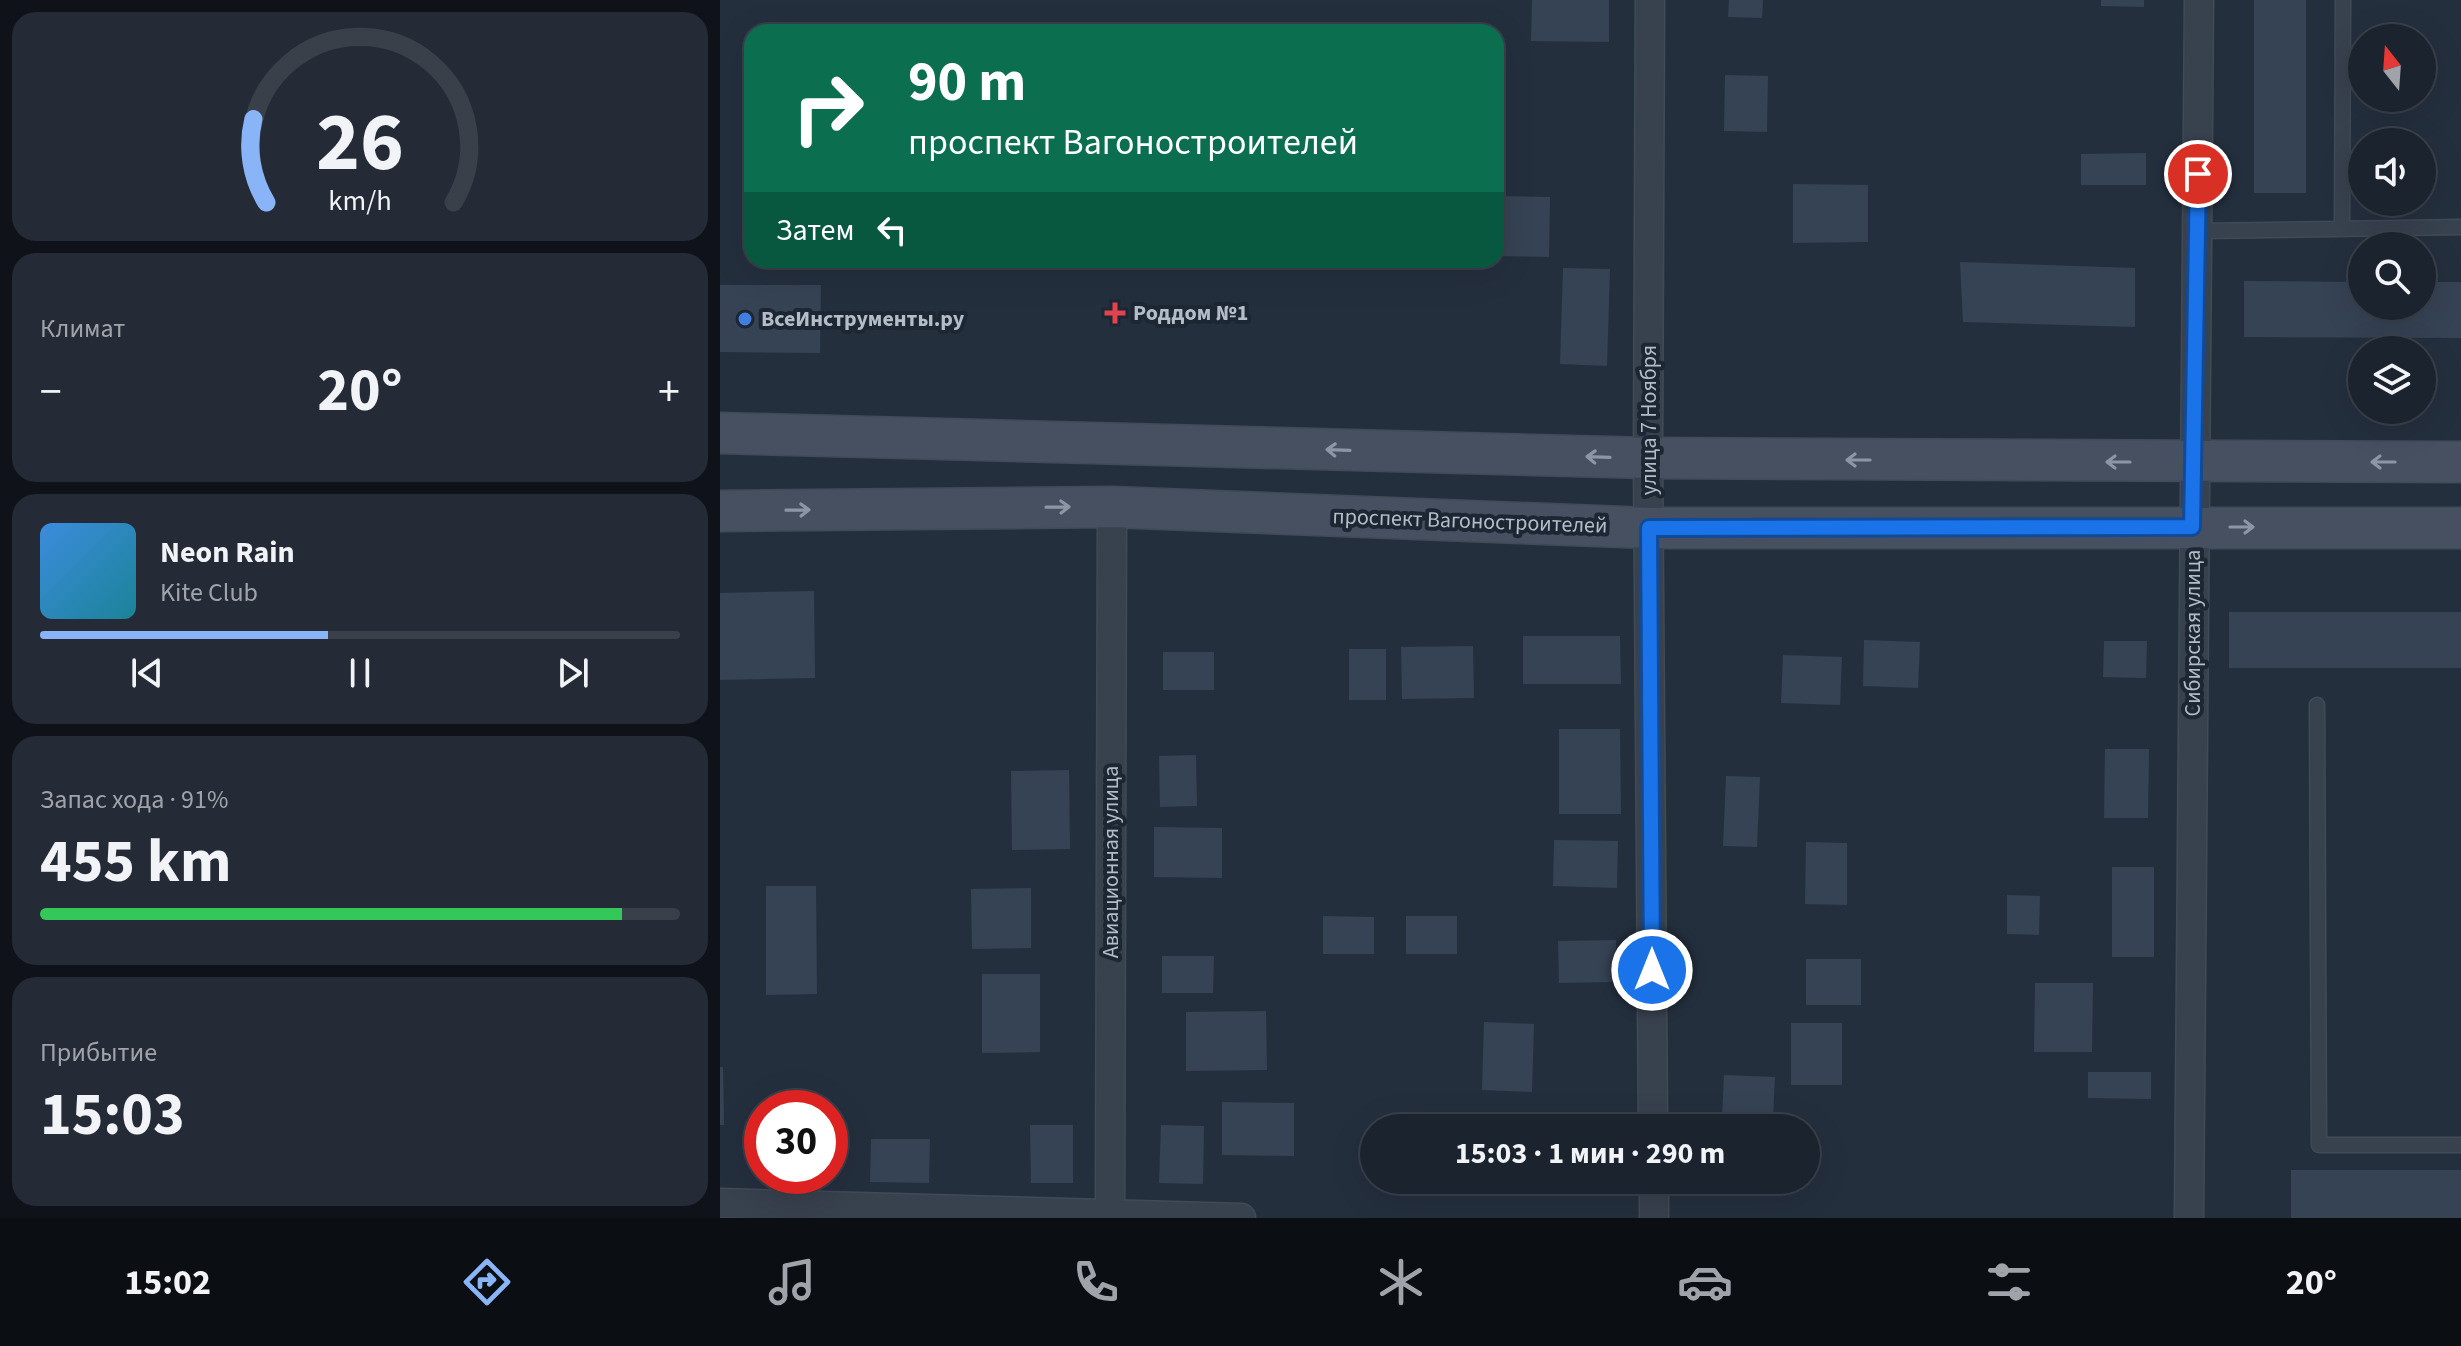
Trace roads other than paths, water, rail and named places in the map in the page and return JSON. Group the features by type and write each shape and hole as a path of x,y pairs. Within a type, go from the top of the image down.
{"main road":[{"path":"720,433 1648,458 2461,462"},
{"name":"проспект Вагоностроителей","path":"720,511 1112,507 1649,528 2461,528"}],"street":[{"name":"улица 7 Ноября","path":"1650,0 1648,458 1653,1114"},
{"name":"Сибирская улица","path":"2189,1218 2192,527 2196,463 2199,0"},
{"name":"Авиационная улица","path":"1110,1217 1112,507"},
{"path":"1654,1194 1654,1218"},
{"path":"720,1203 1110,1217 1241,1218"}],"lane":[{"path":"2342,229 2343,0"},
{"path":"2198,231 2461,227"},
{"path":"2317,705 2319,1145 2461,1145"}],"place":[{"name":"Роддом №1","path":"1115,313"},
{"name":"ВсеИнструменты.ру","path":"745,319"}]}
